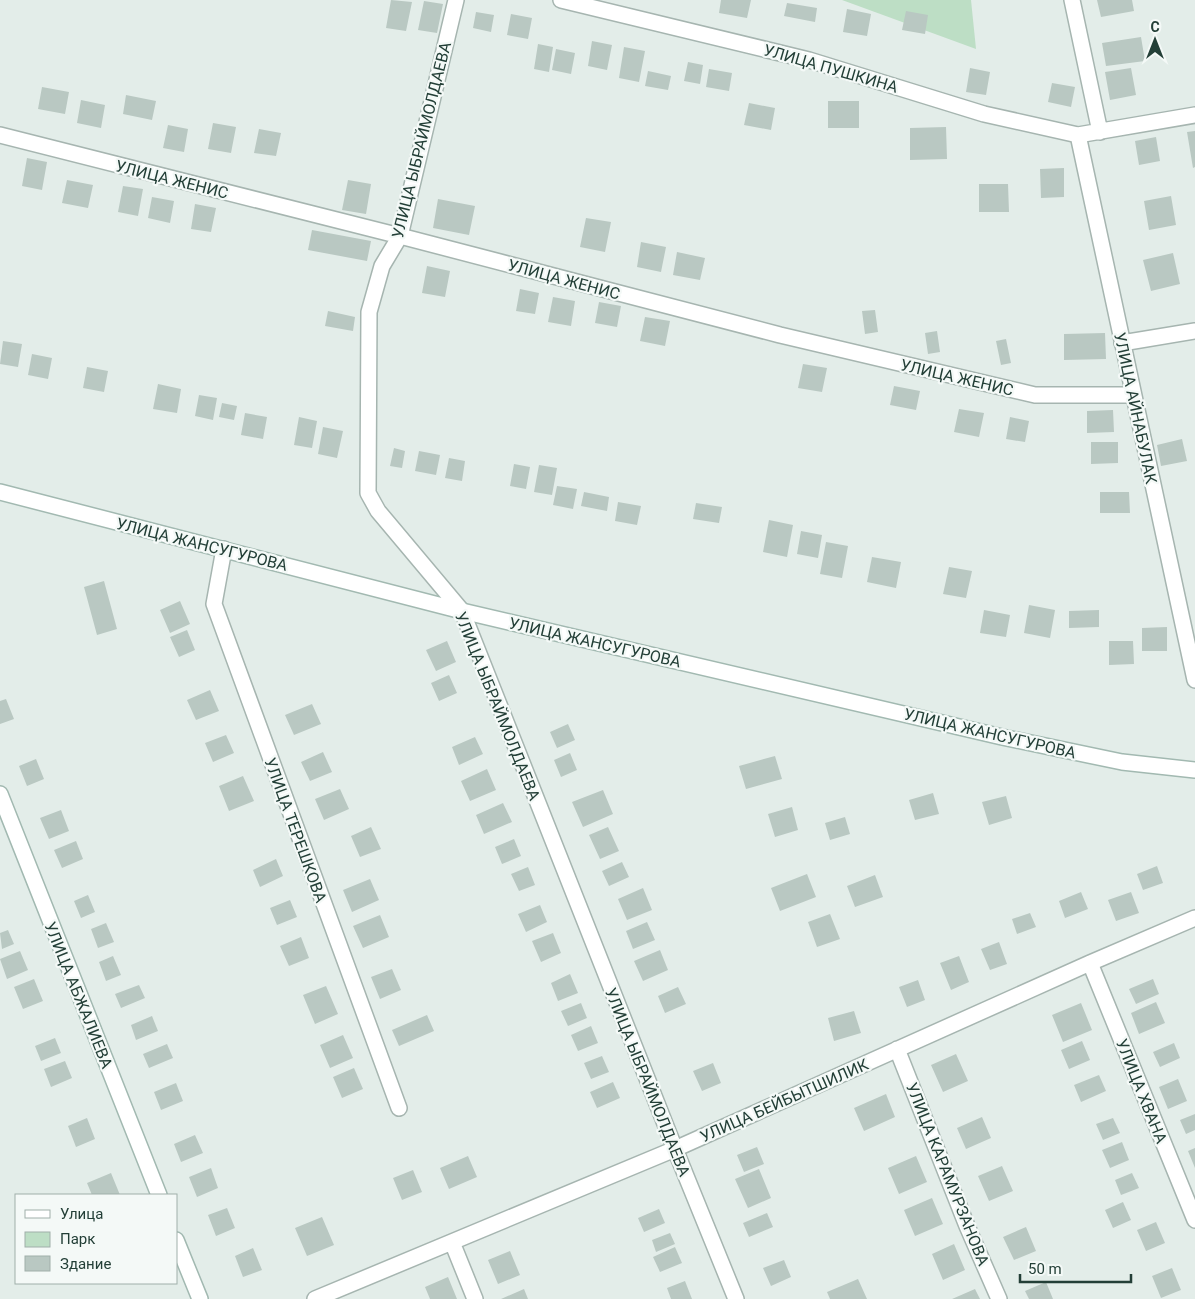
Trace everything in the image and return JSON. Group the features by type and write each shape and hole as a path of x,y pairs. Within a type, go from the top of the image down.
{"street":[{"name":"УЛИЦА ЫБРАЙМОЛДАЕВА","path":"456,0 400,236 382,266 369,312 368,494 378,511 462,611 736,1299"},
{"name":"УЛИЦА ПУШКИНА","path":"561,0 810,60 984,114 1078,135 1195,114"},
{"path":"1072,0 1100,132"},
{"name":"УЛИЦА ЖЕНИС","path":"0,135 400,236 780,335 1035,395 1133,394"},
{"name":"УЛИЦА АЙНАБУЛАК","path":"1078,135 1195,680"},
{"path":"1122,343 1195,331"},
{"name":"УЛИЦА ЖАНСУГУРОВА","path":"0,492 462,611 1002,737 1122,762 1195,770"},
{"name":"УЛИЦА ТЕРЕШКОВА","path":"224,549 214,604 398,1108"},
{"name":"УЛИЦА АБЖАЛИЕВА","path":"0,794 159,1194"},
{"name":"УЛИЦА БЕЙБЫТШИЛИК","path":"315,1299 675,1149 1090,963 1195,918"},
{"name":"УЛИЦА ХВАНА","path":"1090,963 1195,1220"},
{"name":"УЛИЦА КАРАМУРЗАНОВА","path":"897,1049 967,1226 1000,1299"},
{"path":"452,1242 475,1299"},
{"path":"178,1245 200,1299"}],"green space":[{"path":"842,0 971,0 976,49"}],"building":[{"path":"391,0 412,2 406,31 386,28"},
{"path":"721,0 751,0 747,18 719,13"},
{"path":"1097,0 1132,0 1134,11 1101,17"},
{"path":"424,1 443,4 437,33 418,30"},
{"path":"787,3 817,8 815,22 784,16"},
{"path":"847,9 871,14 867,36 843,32"},
{"path":"906,11 928,15 925,34 902,30"},
{"path":"476,12 494,15 491,32 473,28"},
{"path":"511,14 532,18 528,39 507,35"},
{"path":"1141,37 1145,61 1106,66 1102,43"},
{"path":"592,41 612,45 607,70 588,66"},
{"path":"538,44 553,47 549,72 534,69"},
{"path":"624,47 645,51 639,82 619,78"},
{"path":"556,49 575,53 571,74 552,70"},
{"path":"688,62 703,65 700,84 684,81"},
{"path":"970,68 990,72 986,95 966,92"},
{"path":"1131,68 1136,95 1110,100 1105,72"},
{"path":"709,69 732,73 729,91 706,87"},
{"path":"648,71 671,76 668,90 645,86"},
{"path":"1052,83 1075,87 1071,107 1048,102"},
{"path":"42,87 69,92 65,114 38,109"},
{"path":"126,95 156,101 152,120 123,114"},
{"path":"81,100 105,105 101,128 77,123"},
{"path":"828,101 859,101 859,128 828,128"},
{"path":"749,103 775,108 771,130 744,125"},
{"path":"213,123 236,127 231,153 208,149"},
{"path":"168,125 188,129 184,152 163,148"},
{"path":"946,127 947,159 910,160 910,128"},
{"path":"259,129 281,133 276,156 254,153"},
{"path":"1195,131 1195,167 1193,168 1187,132"},
{"path":"1156,137 1160,161 1139,165 1135,141"},
{"path":"27,158 47,162 42,190 22,186"},
{"path":"1064,168 1064,197 1041,198 1040,169"},
{"path":"67,180 93,185 88,208 62,203"},
{"path":"348,180 371,184 366,214 342,210"},
{"path":"979,184 1008,184 1009,212 979,212"},
{"path":"123,186 143,189 138,216 118,212"},
{"path":"1171,196 1176,225 1149,230 1144,201"},
{"path":"152,197 174,201 170,223 148,218"},
{"path":"438,199 475,206 469,235 433,228"},
{"path":"195,204 216,208 211,232 191,229"},
{"path":"586,218 611,222 605,252 580,247"},
{"path":"312,230 371,241 367,261 308,250"},
{"path":"641,242 666,247 661,272 637,267"},
{"path":"677,252 705,258 700,280 673,275"},
{"path":"1173,253 1180,284 1151,291 1143,260"},
{"path":"427,266 450,271 445,297 422,293"},
{"path":"520,289 539,293 535,314 516,311"},
{"path":"553,297 575,301 571,326 548,322"},
{"path":"599,302 621,306 617,327 595,323"},
{"path":"875,310 878,332 865,334 862,311"},
{"path":"328,311 355,317 353,331 325,326"},
{"path":"645,317 670,321 665,346 640,341"},
{"path":"937,331 940,352 928,354 925,333"},
{"path":"1105,333 1106,359 1064,360 1064,334"},
{"path":"1006,339 1011,363 1001,365 996,341"},
{"path":"3,341 22,344 18,367 0,364"},
{"path":"32,354 52,358 48,379 28,375"},
{"path":"803,364 827,368 822,392 798,388"},
{"path":"87,367 108,371 104,392 83,388"},
{"path":"158,384 181,389 177,413 153,409"},
{"path":"894,386 920,391 916,410 890,405"},
{"path":"199,395 217,398 213,420 195,416"},
{"path":"222,403 237,406 234,420 219,417"},
{"path":"959,409 984,413 979,437 954,432"},
{"path":"1113,410 1114,432 1087,433 1087,411"},
{"path":"245,413 267,417 263,439 241,435"},
{"path":"299,417 317,421 312,448 294,445"},
{"path":"1010,417 1029,421 1025,442 1006,439"},
{"path":"323,427 343,431 337,458 318,454"},
{"path":"1182,439 1187,461 1161,466 1157,445"},
{"path":"1091,442 1118,442 1118,463 1091,464"},
{"path":"394,448 405,451 402,468 390,466"},
{"path":"419,451 440,455 436,475 415,471"},
{"path":"449,458 465,461 462,481 445,478"},
{"path":"514,464 530,467 526,489 510,486"},
{"path":"539,465 557,468 552,495 534,492"},
{"path":"557,486 577,489 573,509 553,505"},
{"path":"584,492 609,497 607,511 581,506"},
{"path":"1100,492 1129,492 1130,513 1100,513"},
{"path":"618,502 641,506 637,525 615,521"},
{"path":"696,503 722,507 719,523 693,519"},
{"path":"769,520 793,525 787,557 763,552"},
{"path":"801,531 822,535 818,558 797,554"},
{"path":"826,542 848,546 842,578 820,574"},
{"path":"872,557 901,562 896,588 867,582"},
{"path":"949,567 972,571 966,598 943,594"},
{"path":"104,581 117,629 97,635 84,587"},
{"path":"180,601 190,624 170,633 160,610"},
{"path":"1029,605 1055,610 1050,638 1024,633"},
{"path":"984,610 1010,615 1006,637 980,633"},
{"path":"1099,610 1099,627 1069,628 1069,611"},
{"path":"1167,627 1167,651 1142,651 1142,628"},
{"path":"187,630 195,650 179,657 170,637"},
{"path":"447,641 456,662 436,671 426,650"},
{"path":"1109,641 1133,641 1134,664 1109,665"},
{"path":"449,675 457,693 439,701 431,683"},
{"path":"210,690 219,711 196,720 187,700"},
{"path":"6,699 14,719 0,724 0,701"},
{"path":"312,704 321,724 294,735 285,715"},
{"path":"568,724 575,740 557,748 550,732"},
{"path":"226,735 234,753 213,762 205,743"},
{"path":"475,737 483,754 459,765 452,747"},
{"path":"323,752 332,772 310,781 301,762"},
{"path":"570,753 577,770 561,777 554,760"},
{"path":"775,756 782,779 746,789 739,766"},
{"path":"36,759 44,779 27,786 19,766"},
{"path":"487,769 496,790 470,801 461,781"},
{"path":"243,776 254,801 229,811 219,786"},
{"path":"340,789 349,809 324,820 315,799"},
{"path":"603,790 613,814 583,827 572,802"},
{"path":"933,793 939,814 915,820 909,800"},
{"path":"1006,796 1012,818 989,825 982,802"},
{"path":"503,803 512,822 484,834 476,815"},
{"path":"792,807 798,830 775,837 768,814"},
{"path":"61,810 69,831 49,839 40,818"},
{"path":"845,817 850,834 830,840 825,823"},
{"path":"371,827 381,849 360,857 351,836"},
{"path":"608,827 619,851 600,859 589,835"},
{"path":"514,839 521,856 502,864 495,847"},
{"path":"76,841 83,859 62,868 54,850"},
{"path":"276,859 283,876 260,887 253,870"},
{"path":"622,862 629,877 609,886 602,871"},
{"path":"1157,866 1163,883 1143,890 1137,874"},
{"path":"528,867 535,885 519,891 511,874"},
{"path":"807,874 816,897 780,911 771,888"},
{"path":"875,875 883,897 855,907 847,886"},
{"path":"370,879 379,900 352,912 343,890"},
{"path":"643,888 652,910 627,920 618,899"},
{"path":"1081,892 1088,909 1065,918 1059,901"},
{"path":"1131,892 1139,913 1116,921 1108,900"},
{"path":"88,895 95,912 81,918 74,901"},
{"path":"290,900 297,917 277,925 270,908"},
{"path":"540,905 547,922 526,932 518,914"},
{"path":"1030,913 1036,927 1017,934 1012,919"},
{"path":"830,914 840,939 817,947 808,922"},
{"path":"380,915 389,937 363,948 353,926"},
{"path":"647,922 655,940 633,949 626,931"},
{"path":"106,923 114,942 98,948 91,929"},
{"path":"8,930 14,944 2,949 0,933"},
{"path":"553,933 561,953 541,962 532,941"},
{"path":"301,937 309,958 289,966 280,946"},
{"path":"999,942 1007,964 990,970 981,949"},
{"path":"660,950 668,970 643,981 634,961"},
{"path":"20,951 28,970 7,979 0,959"},
{"path":"113,956 121,975 106,981 99,962"},
{"path":"959,956 969,982 951,990 940,963"},
{"path":"392,969 401,990 380,999 371,977"},
{"path":"570,974 578,993 558,1001 551,983"},
{"path":"34,979 43,1001 23,1009 14,987"},
{"path":"1153,979 1159,994 1136,1004 1129,989"},
{"path":"918,980 925,1000 907,1007 899,987"},
{"path":"139,985 145,998 121,1008 115,994"},
{"path":"326,986 338,1014 315,1024 303,995"},
{"path":"678,987 686,1004 665,1013 658,996"},
{"path":"1156,1002 1165,1023 1139,1034 1131,1013"},
{"path":"581,1003 587,1018 568,1026 561,1011"},
{"path":"1081,1003 1092,1030 1063,1042 1052,1015"},
{"path":"854,1011 861,1033 834,1041 828,1018"},
{"path":"427,1015 434,1031 399,1046 392,1030"},
{"path":"152,1016 158,1031 136,1040 131,1025"},
{"path":"591,1026 598,1043 578,1051 571,1035"},
{"path":"343,1035 353,1058 330,1068 320,1045"},
{"path":"55,1038 61,1053 41,1061 35,1046"},
{"path":"1082,1041 1090,1060 1069,1069 1061,1050"},
{"path":"1174,1043 1180,1058 1160,1067 1153,1052"},
{"path":"167,1044 173,1058 149,1068 143,1054"},
{"path":"956,1054 968,1081 943,1092 931,1065"},
{"path":"602,1056 609,1072 591,1079 584,1063"},
{"path":"65,1061 72,1078 51,1087 44,1069"},
{"path":"713,1063 721,1083 702,1091 693,1071"},
{"path":"354,1068 363,1089 342,1098 333,1077"},
{"path":"1099,1075 1106,1091 1081,1102 1074,1085"},
{"path":"1178,1079 1187,1101 1168,1109 1159,1087"},
{"path":"613,1082 620,1098 597,1108 590,1092"},
{"path":"176,1083 183,1101 161,1110 154,1092"},
{"path":"886,1094 895,1117 864,1131 854,1108"},
{"path":"1195,1114 1195,1130 1186,1134 1180,1120"},
{"path":"982,1117 991,1138 966,1149 957,1128"},
{"path":"87,1118 95,1139 76,1147 68,1126"},
{"path":"1113,1118 1120,1133 1103,1140 1096,1124"},
{"path":"195,1135 203,1153 181,1162 174,1144"},
{"path":"1122,1142 1129,1160 1110,1168 1102,1150"},
{"path":"757,1147 764,1164 744,1172 737,1155"},
{"path":"1195,1148 1195,1168 1188,1151"},
{"path":"468,1156 477,1177 449,1189 440,1168"},
{"path":"916,1156 927,1182 899,1194 888,1168"},
{"path":"1002,1166 1013,1191 989,1201 978,1176"},
{"path":"211,1168 218,1188 197,1197 189,1177"},
{"path":"759,1169 771,1198 748,1208 735,1179"},
{"path":"413,1170 422,1192 402,1200 393,1178"},
{"path":"111,1173 120,1194 92,1194 87,1183"},
{"path":"1132,1173 1139,1188 1121,1195 1115,1180"},
{"path":"932,1198 943,1224 915,1236 904,1210"},
{"path":"1123,1202 1131,1220 1113,1228 1105,1210"},
{"path":"227,1208 235,1228 216,1236 208,1215"},
{"path":"659,1209 665,1223 644,1232 638,1218"},
{"path":"767,1213 773,1227 749,1237 743,1223"},
{"path":"322,1217 334,1245 307,1256 295,1228"},
{"path":"1156,1222 1165,1243 1146,1251 1137,1230"},
{"path":"1026,1227 1036,1251 1014,1260 1003,1237"},
{"path":"670,1233 675,1244 656,1252 652,1240"},
{"path":"954,1244 965,1270 943,1280 932,1254"},
{"path":"675,1247 682,1263 660,1272 653,1257"},
{"path":"253,1248 262,1270 243,1277 235,1256"},
{"path":"510,1251 520,1275 498,1284 488,1260"},
{"path":"784,1260 791,1277 771,1286 763,1268"},
{"path":"1172,1268 1181,1290 1161,1298 1152,1276"},
{"path":"448,1277 457,1299 430,1299 425,1287"},
{"path":"858,1279 867,1299 830,1299 827,1292"},
{"path":"685,1281 692,1299 671,1299 667,1288"},
{"path":"1046,1282 1053,1299 1029,1299 1025,1291"},
{"path":"524,1289 528,1299 501,1299"},
{"path":"975,1289 980,1299 952,1299"}]}
